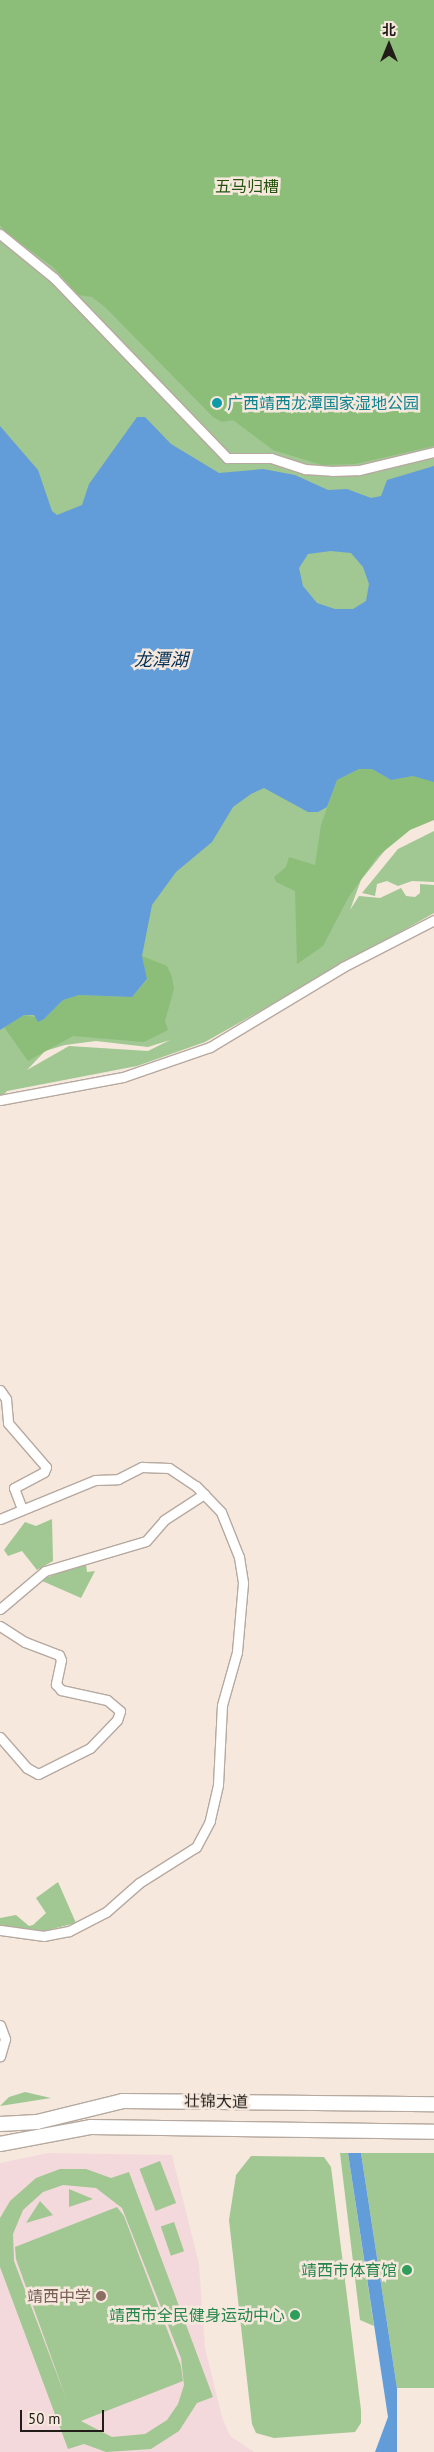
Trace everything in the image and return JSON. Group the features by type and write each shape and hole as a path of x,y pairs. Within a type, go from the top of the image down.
{"main road":[{"name":"壮锦大道","path":"0,2124 38,2122 123,2101 434,2104"},
{"name":"壮锦大道","path":"0,2144 91,2127 434,2132"}],"street":[{"path":"0,234 54,278 226,458 271,458 305,469 332,471 359,470 434,452"},
{"path":"0,1100 123,1077 204,1050 343,967 434,920"},
{"path":"0,1390 6,1399 8,1423 46,1467 44,1472 14,1488 22,1509"},
{"path":"0,1519 90,1481 118,1479 148,1466 176,1472 204,1494 229,1528 243,1583 237,1652 222,1705 218,1785 205,1832 183,1858 139,1883 106,1912 74,1929 44,1936 0,1930"},
{"path":"0,1608 45,1571 146,1541 164,1520 204,1494"},
{"path":"0,1626 25,1642 59,1655 61,1660 56,1684 61,1690 114,1703 120,1713 90,1748 38,1774 27,1768 0,1737"},
{"path":"0,2025 5,2039 0,2056"}],"shaded area":[{"name":"靖西中学","path":"48,2153 172,2155 199,2264 205,2348 222,2417 230,2436 254,2452 0,2452 0,2163"}],"green space":[{"name":"广西靖西龙潭国家湿地公园","path":"0,0 434,0 434,806 394,839 361,880 350,910 359,896 380,898 401,888 406,896 415,897 420,893 420,884 434,885 434,913 205,1042 137,1066 7,1091 0,1099","holes":["170,1040 148,1051 69,1046 27,1070 45,1051 65,1045 96,1041 148,1047"]},
{"name":"五马归槽","path":"0,0 434,0 434,446 355,464 322,465 273,450 233,420 222,422 213,417 105,307 92,297 78,295 53,267 6,233 0,225"},
{"path":"359,769 372,769 391,780 413,776 428,778 434,782 434,820 410,830 377,857 348,898 323,946 297,964 295,891 276,882 274,877 286,867 289,857 315,865 321,825 337,780"},
{"path":"434,831 434,882 412,881 398,886 387,881 377,884 375,896 362,893 398,849"},
{"path":"142,956 167,966 172,977 174,989 165,1021 168,1030 144,1042 73,1036 28,1061 4,1027 24,1015 44,1019 63,1000 79,995 132,997 147,980"},
{"path":"52,1519 53,1561 37,1570 22,1551 8,1556 4,1550 25,1522 36,1526"},
{"path":"86,1563 87,1572 95,1571 81,1598 40,1580"},
{"path":"58,1882 76,1923 40,1932 0,1926 0,1918 16,1915 29,1926 33,1925 46,1913 36,1898"},
{"path":"25,2092 51,2098 0,2106 9,2097"},
{"path":"340,2153 348,2153 374,2326 360,2320"},
{"name":"靖西市体育馆","path":"361,2153 434,2153 434,2388 397,2388"},
{"name":"靖西市全民健身运动中心","path":"251,2156 324,2157 331,2167 361,2410 361,2423 355,2432 274,2438 256,2433 252,2424 229,2220 236,2175"},
{"path":"160,2161 176,2203 156,2211 139,2169"},
{"path":"60,2169 86,2169 111,2178 129,2172 213,2397 197,2403 179,2431 151,2449 106,2452 84,2444 68,2449 0,2267 0,2218 10,2201 36,2178","holes":["63,2185 96,2188 122,2208 181,2358 184,2385 178,2404 167,2420 145,2434 112,2437 81,2421 183,2381 181,2366 124,2216 117,2207 15,2247 16,2259 67,2401 14,2261 13,2234 23,2210 43,2192"]},
{"path":"69,2189 93,2199 69,2207"},
{"path":"40,2201 53,2215 26,2223"},
{"path":"174,2222 184,2251 171,2256 161,2227"}],"water":[{"name":"龙潭湖","path":"137,417 145,417 171,444 219,473 263,469 295,475 328,490 347,489 371,498 381,496 387,480 434,466 434,782 413,776 391,780 372,769 359,769 337,780 327,807 318,812 308,812 264,788 251,794 233,807 212,842 176,872 152,905 142,956 147,979 132,997 79,995 63,1000 44,1019 38,1022 34,1015 24,1015 0,1030 0,426 38,470 52,511 57,515 82,505 89,484","holes":["331,551 351,553 363,567 369,584 366,601 353,609 335,609 317,603 303,586 299,568 308,554"]},
{"path":"348,2153 361,2153 397,2388 397,2452 375,2452 388,2417"}],"place":[{"name":"广西靖西龙潭国家湿地公园","path":"217,403"},
{"name":"靖西市体育馆","path":"407,2270"},
{"name":"靖西中学","path":"101,2296"},
{"name":"靖西市全民健身运动中心","path":"295,2315"}]}
